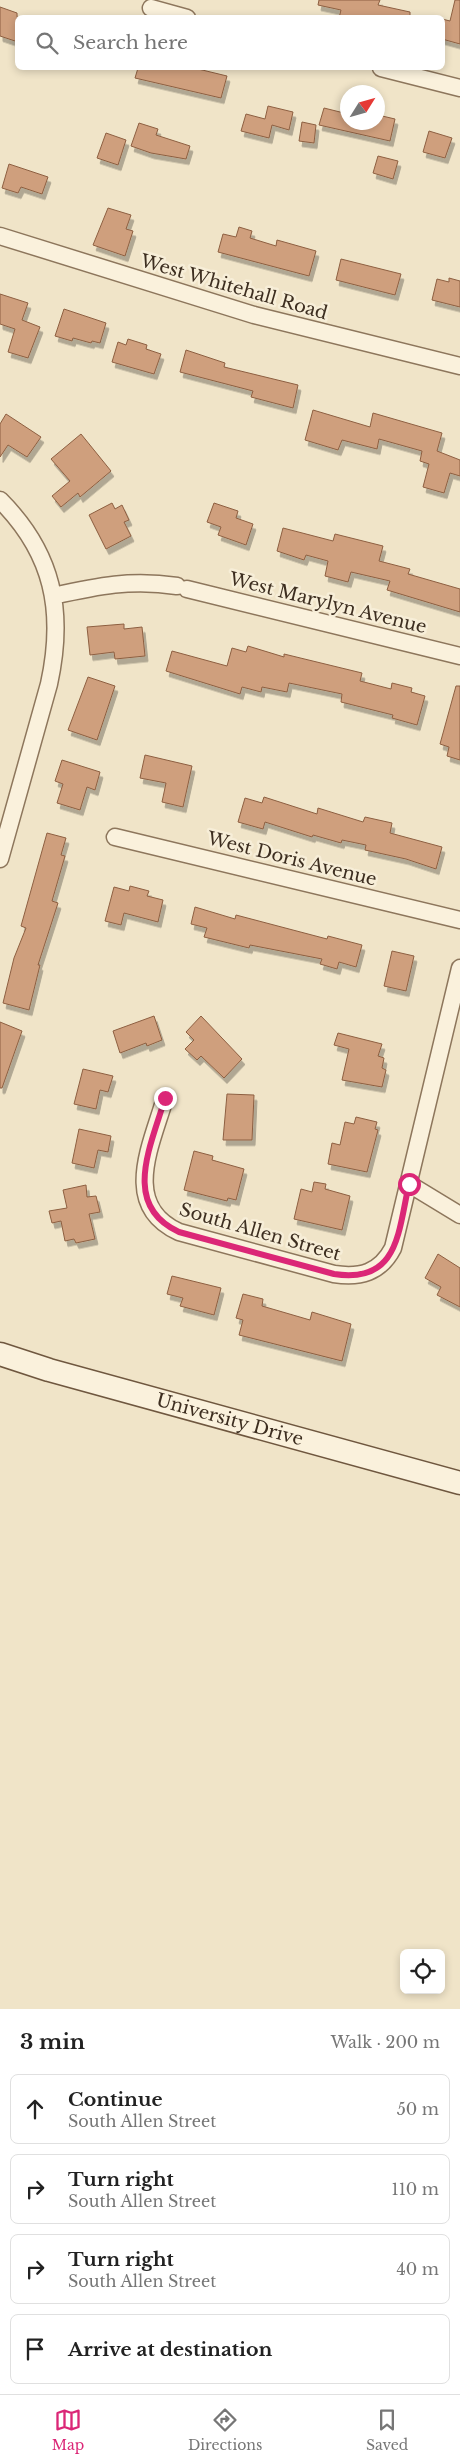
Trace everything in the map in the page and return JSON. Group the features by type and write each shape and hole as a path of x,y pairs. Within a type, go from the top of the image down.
{"main road":[{"name":"University Drive","path":"0,1354 115,1389 460,1483"}],"street":[{"path":"150,8 177,15"},
{"path":"389,70 460,88"},
{"name":"West Whitehall Road","path":"0,236 254,316 460,366"},
{"path":"0,500 14,514 34,543 47,572 57,623 54,662 0,859"},
{"name":"West Marylyn Avenue","path":"53,596 122,582 145,582 182,588 460,656"},
{"name":"West Doris Avenue","path":"116,837 460,920"},
{"name":"South Allen Street","path":"165,1098 143,1183 144,1193 151,1212 158,1220 179,1232 334,1274 362,1275 381,1266 393,1248 460,968"},
{"path":"409,1184 460,1215"}],"building":[{"path":"319,0 380,0 378,5 410,12 410,15 340,15 341,10 318,5"},
{"path":"455,0 460,0 460,44 445,40 445,20 450,21"},
{"path":"0,7 17,13 17,15 15,15 15,41 0,36"},
{"path":"137,70 202,70 227,76 221,98 135,78"},
{"path":"268,106 293,112 289,130 272,125 269,138 241,131 246,114 265,119"},
{"path":"324,108 340,112 340,130 319,125"},
{"path":"385,117 395,119 390,141 341,130 385,130"},
{"path":"302,122 316,125 314,143 299,141"},
{"path":"139,123 158,129 156,135 190,146 186,159 151,153 131,146"},
{"path":"429,131 452,138 445,158 423,152"},
{"path":"106,133 126,140 118,165 97,158"},
{"path":"378,156 398,161 393,179 373,173"},
{"path":"9,164 48,177 42,194 21,187 18,193 2,188"},
{"path":"108,208 131,215 126,229 133,231 125,256 93,245"},
{"path":"239,227 252,231 250,238 276,246 277,240 316,251 309,276 218,252 223,234 236,237"},
{"path":"341,259 401,274 395,295 336,280"},
{"path":"449,278 460,281 460,307 432,300 437,279 449,282"},
{"path":"0,294 28,303 22,320 40,327 28,358 8,352 15,329 0,324"},
{"path":"64,309 106,323 100,343 92,341 91,343 73,338 72,341 55,336"},
{"path":"128,339 147,345 146,349 161,354 154,374 112,362 118,342 126,345"},
{"path":"186,350 225,363 224,367 298,385 293,408 251,397 253,391 180,372"},
{"path":"313,410 370,427 373,413 442,433 437,451 460,460 460,476 450,473 444,493 423,487 429,464 420,461 422,451 379,439 377,449 342,440 338,450 305,440"},
{"path":"6,414 41,437 27,457 8,445 0,457 0,424"},
{"path":"81,434 111,471 80,497 78,493 61,507 52,496 70,481 51,459"},
{"path":"112,503 115,509 122,505 129,520 124,522 131,536 106,549 89,515"},
{"path":"214,503 238,511 236,518 253,524 246,545 218,535 221,527 207,522"},
{"path":"283,528 333,541 335,534 383,546 379,561 410,569 408,574 460,589 460,612 387,590 390,581 351,572 348,582 325,576 328,561 306,555 304,560 277,551"},
{"path":"124,624 124,629 142,627 145,656 115,659 114,652 90,655 87,627"},
{"path":"248,646 284,657 284,654 362,673 360,681 391,689 392,683 412,688 411,692 425,696 417,725 392,718 393,715 341,702 342,694 289,683 287,692 262,687 261,692 242,687 240,694 166,671 172,651 227,666 232,648 246,652"},
{"path":"88,677 115,686 97,740 68,730"},
{"path":"456,686 460,686 460,760 447,756 449,747 440,744"},
{"path":"145,755 192,766 183,807 162,802 166,783 140,778"},
{"path":"62,760 100,772 95,790 87,787 80,810 57,803 63,784 55,781"},
{"path":"264,797 317,814 318,808 363,822 365,817 392,823 390,833 442,847 436,869 406,859 365,850 366,845 342,840 341,843 313,835 312,837 265,822 263,829 238,822 245,798 262,803"},
{"path":"47,833 66,838 61,855 65,856 52,901 58,903 38,965 40,965 29,1010 3,1003 14,958 26,928 21,926"},
{"path":"130,886 149,891 147,896 163,900 158,922 124,913 121,925 105,921 114,887 129,891"},
{"path":"195,907 235,919 236,915 327,939 328,936 362,945 356,967 339,962 337,969 320,964 322,959 250,945 249,948 204,937 207,928 191,924"},
{"path":"392,951 414,956 406,991 384,986"},
{"path":"154,1016 162,1040 147,1046 146,1043 120,1053 113,1031"},
{"path":"201,1016 242,1059 224,1078 201,1056 197,1060 185,1049 194,1040 186,1032"},
{"path":"0,1022 22,1031 2,1088 0,1088"},
{"path":"338,1033 382,1044 378,1056 384,1058 382,1068 386,1070 382,1087 342,1080 349,1049 334,1045"},
{"path":"83,1069 113,1076 108,1092 100,1090 96,1109 74,1104"},
{"path":"227,1094 254,1095 252,1140 223,1140"},
{"path":"356,1117 377,1122 375,1129 378,1130 367,1172 328,1164 332,1143 340,1145 345,1122 354,1124"},
{"path":"79,1129 111,1136 108,1152 98,1150 94,1168 72,1163"},
{"path":"194,1151 213,1156 212,1160 244,1169 236,1200 228,1198 227,1201 184,1190"},
{"path":"314,1182 326,1184 325,1189 350,1196 342,1230 294,1219 301,1189 312,1192"},
{"path":"86,1185 87,1197 96,1196 100,1212 89,1214 95,1239 76,1243 74,1239 65,1241 61,1221 52,1223 49,1211 67,1208 63,1190"},
{"path":"438,1254 460,1268 460,1307 437,1295 441,1287 425,1278"},
{"path":"172,1276 221,1288 214,1315 180,1306 183,1298 167,1294"},
{"path":"243,1294 263,1299 262,1306 310,1320 312,1312 351,1324 342,1361 239,1335 243,1320 236,1318"}],"route":[{"path":"165,1098 149,1154 143,1183 144,1193 151,1212 158,1220 179,1232 334,1274 362,1275 372,1272 381,1266 393,1248 409,1184"}]}
